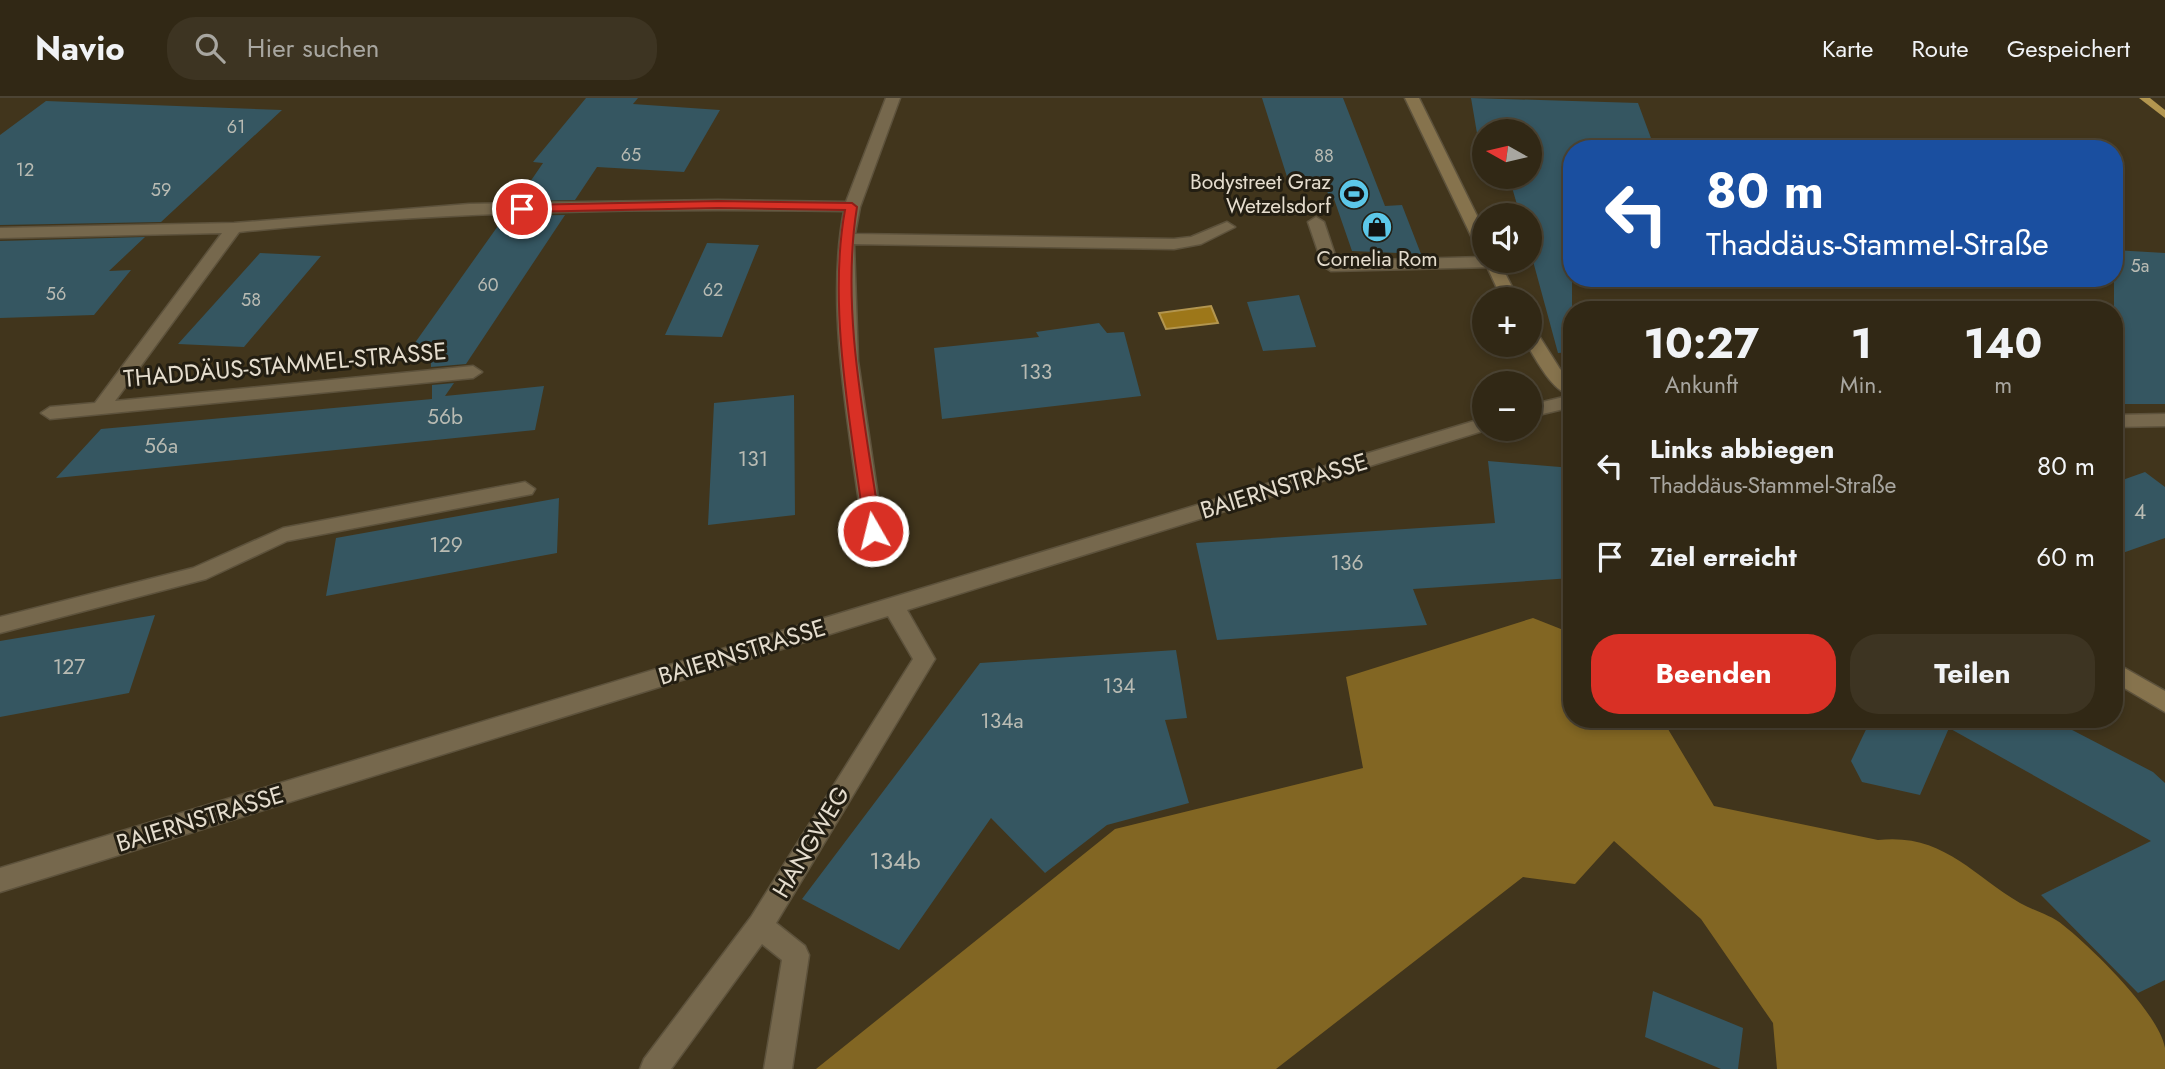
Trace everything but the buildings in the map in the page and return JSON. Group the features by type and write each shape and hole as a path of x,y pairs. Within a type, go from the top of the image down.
{"main road":[{"path":"1412,98 1472,221"},
{"path":"1542,354 1563,382"},
{"path":"2123,677 2165,703"}],"street":[{"path":"873,531 849,361 846,239 852,207 893,98"},
{"path":"0,233 234,228 340,216 469,209 629,209 718,205 852,207"},
{"path":"1316,222 1331,266 1472,262"},
{"name":"THADDÄUS-STAMMEL-STRASSE","path":"102,406 234,228"},
{"path":"846,239 1174,244 1195,241 1227,228"},
{"name":"THADDÄUS-STAMMEL-STRASSE","path":"50,413 473,372"},
{"path":"1542,408 1563,403"},
{"path":"2123,421 2165,420"},
{"name":"BAIERNSTRASSE","path":"0,880 1472,428"},
{"path":"0,625 199,574 283,535 525,489"},
{"name":"HANGWEG","path":"653,1069 760,926 924,659 893,605"},
{"path":"760,926 796,956 778,1069"}],"shaded area":[{"path":"1211,306 1218,323 1166,329 1159,313"},
{"path":"1533,618 1563,630 1563,728 1667,728 1714,806 1878,840 1900,839 1920,843 1954,858 2020,903 2058,922 2106,964 2137,1000 2160,1034 2165,1048 2165,1069 1777,1069 1773,1023 1701,919 1614,841 1575,884 1523,877 1276,1069 816,1069 1115,829 1363,768 1346,677"}],"waterway":[{"path":"2144,98 2165,115"}],"place":[{"name":"Bodystreet Graz Wetzelsdorf","path":"1354,194"},
{"name":"Cornelia Rom","path":"1377,227"}],"route":[{"path":"522,209 629,209 718,205 852,207 846,239 849,361 873,531"}]}
